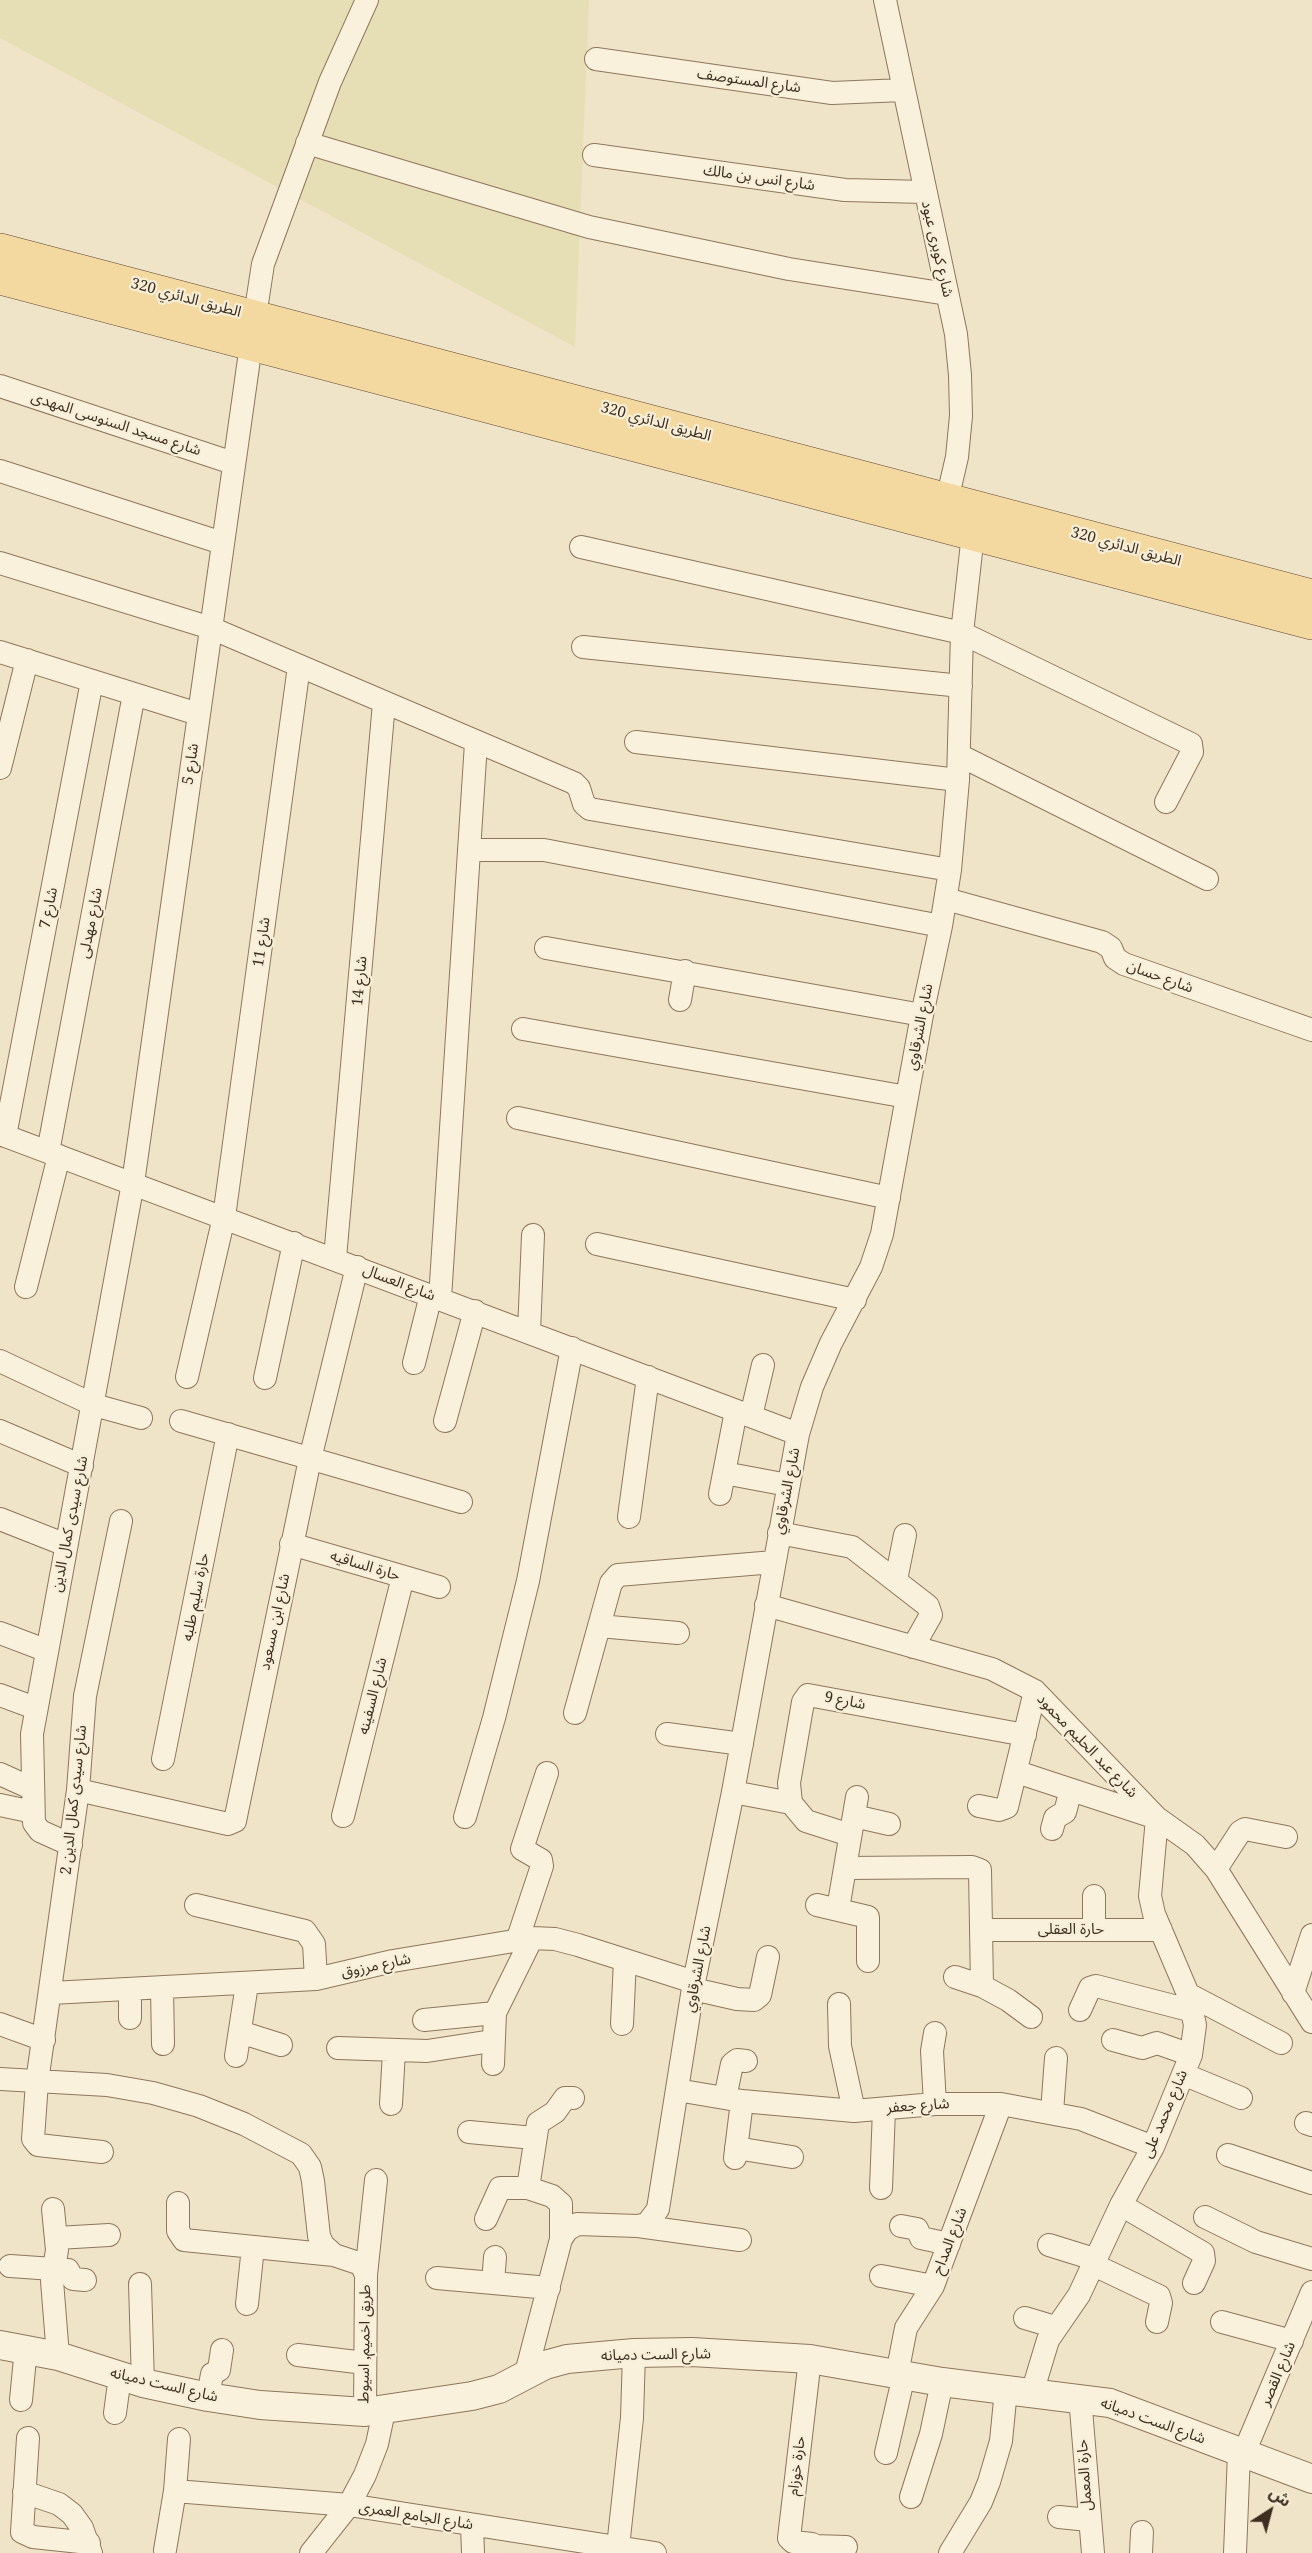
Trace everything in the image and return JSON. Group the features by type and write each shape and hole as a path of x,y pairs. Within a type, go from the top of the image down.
{"main road":[{"name":"الطريق الدائري 320","path":"0,250 253,331 973,534 1237,590 1312,596"},
{"name":"الطريق الدائري 320","path":"0,278 253,331 947,500 1237,590 1312,623"}],"street":[{"name":"شارع 5","path":"133,1183 232,463 263,264 307,143 367,0"},
{"name":"شارع كوبرى عبود","path":"885,0 956,334 961,406 957,457 947,500"},
{"name":"شارع المستوصف","path":"596,59 832,93 903,90"},
{"path":"307,143 589,227 789,269 947,294"},
{"name":"شارع انس بن مالك","path":"594,155 845,190 924,192"},
{"name":"شارع مسجد السنوسى المهدى","path":"0,386 232,463"},
{"path":"0,471 222,543"},
{"name":"شارع الشرقاوي","path":"638,2226 647,2224 658,2209 694,1985 734,1792 765,1605 798,1434 812,1388 831,1343 871,1268 882,1234 950,870 958,780 962,633 973,534"},
{"path":"581,547 962,633 1191,744 1192,752 1166,802"},
{"path":"0,563 211,628 574,783 579,788 584,804 590,809 950,870"},
{"path":"583,647 961,686"},
{"path":"0,652 198,714"},
{"path":"0,768 27,660"},
{"name":"شارع 11","path":"187,1377 224,1217 299,666"},
{"name":"شارع 7","path":"3,1135 92,681"},
{"name":"شارع مهدلى","path":"26,1287 54,1154 134,694"},
{"name":"شارع 14","path":"335,1258 384,703"},
{"path":"636,742 958,780"},
{"path":"414,1363 435,1296 476,743"},
{"path":"959,755 1207,879"},
{"path":"469,850 543,850 941,926"},
{"name":"شارع حسان","path":"946,898 1102,942 1111,948 1115,958 1124,964 1312,1030"},
{"path":"546,948 922,1015"},
{"path":"680,1000 685,971"},
{"path":"523,1029 907,1097"},
{"path":"518,1118 889,1198"},
{"name":"شارع العسال","path":"3,1135 798,1434"},
{"name":"شارع سيدى كمال الدين","path":"33,1812 32,1734 35,1708 94,1405 133,1183"},
{"path":"529,1332 534,1235"},
{"path":"265,1378 294,1243"},
{"path":"597,1244 855,1300"},
{"name":"شارع ابن مسعود","path":"78,1791 228,1824 236,1821 291,1544 357,1267"},
{"path":"445,1421 475,1311"},
{"path":"465,1817 495,1718 528,1581 572,1348"},
{"path":"0,1361 94,1405 141,1418"},
{"path":"763,1365 744,1414 722,1483 788,1485"},
{"path":"628,1517 648,1377"},
{"path":"181,1420 461,1502"},
{"path":"0,1431 82,1466"},
{"name":"حارة سليم طلبه","path":"163,1759 228,1434"},
{"path":"0,1519 66,1545"},
{"name":"شارع سيدى كمال الدين 2","path":"102,2152 38,2145 34,2142 37,2082 78,1791 85,1696 121,1521"},
{"path":"779,1533 852,1546 896,1580 931,1610 931,1615 913,1647"},
{"path":"896,1580 904,1535"},
{"name":"حارة الساقيه","path":"291,1544 439,1587"},
{"path":"575,1713 611,1583 618,1575 774,1562"},
{"name":"شارع السفينه","path":"343,1815 403,1577"},
{"name":"شارع عبد الحليم محمود","path":"765,1605 992,1669 1035,1691 1157,1818 1195,1845 1216,1869 1312,2022"},
{"path":"599,1626 678,1633"},
{"path":"0,1633 45,1650"},
{"path":"979,1806 999,1810 1007,1807 1035,1691"},
{"path":"0,1695 35,1708"},
{"name":"شارع 9","path":"791,1803 789,1783 803,1702 808,1695 1025,1735"},
{"path":"667,1734 742,1744"},
{"path":"1017,1772 1157,1818"},
{"path":"493,2064 492,2042 495,2013 524,1939 542,1866 541,1860 522,1849 547,1773"},
{"path":"0,1774 32,1788"},
{"path":"1052,1829 1055,1818 1065,1812 1071,1790"},
{"path":"734,1792 791,1803 806,1821 854,1816 890,1824"},
{"path":"0,1805 33,1812 34,1822 40,1831 71,1845"},
{"path":"854,1816 845,1868 828,1907 868,1917 868,1961"},
{"name":"شارع محمد على","path":"950,2553 980,2521 1019,2392 1055,2327 1079,2295 1121,2205 1153,2147 1187,2065 1195,2033 1191,2002 1161,1930 1150,1896 1157,1818"},
{"path":"1216,1869 1239,1832 1245,1829 1286,1837"},
{"path":"845,1868 977,1867 981,1874 982,1986"},
{"path":"1094,1896 1094,1930"},
{"path":"196,1905 305,1931 314,1944 316,1979"},
{"name":"حارة العقلى","path":"981,1930 1161,1930"},
{"path":"1293,1993 1312,1935"},
{"name":"شارع مرزوق","path":"51,1993 316,1979 393,1960 524,1939 555,1939 625,1960 738,1999 754,2000 760,1995 768,1957"},
{"path":"622,2024 625,1960"},
{"path":"955,1977 982,1986 1008,2000 1031,2017"},
{"path":"236,2056 247,1984"},
{"path":"1080,2010 1090,1988 1096,1986 1191,2002 1281,2043"},
{"path":"162,1988 163,2044"},
{"path":"130,1989 130,2018"},
{"path":"839,2004 840,2038 854,2111"},
{"path":"424,2020 495,2013"},
{"path":"0,2024 44,2040"},
{"path":"240,2032 281,2045"},
{"path":"935,2033 932,2051 935,2104"},
{"path":"1113,2040 1142,2048 1157,2043 1187,2065 1241,2098"},
{"path":"338,2048 394,2051 460,2048 492,2042"},
{"path":"391,2104 394,2051"},
{"path":"1052,2112 1056,2058"},
{"path":"746,2061 737,2060 732,2064 736,2153 792,2157"},
{"path":"0,2079 107,2085 153,2093 199,2106 287,2145 301,2154 310,2167 319,2236 323,2245 334,2255"},
{"name":"شارع جعفر","path":"677,2090 733,2099 854,2111 935,2104 1001,2104 1052,2112 1109,2128 1153,2147"},
{"path":"528,2188 538,2123 555,2112 565,2098 573,2098"},
{"name":"شارع المداح","path":"886,2453 906,2328 933,2286 1001,2104"},
{"path":"881,2188 884,2109"},
{"path":"469,2132 534,2138"},
{"path":"1228,2155 1312,2183"},
{"path":"366,2275 376,2180"},
{"path":"486,2219 500,2187 528,2188 552,2196 561,2204 561,2239 525,2377"},
{"name":"طريق اخميم, اسيوط","path":"178,2204 178,2231 184,2240 334,2255 361,2264 366,2275 365,2363 374,2411 377,2444 365,2475 349,2505 311,2553"},
{"path":"1121,2205 1203,2253 1204,2260 1194,2283"},
{"path":"53,2209 57,2238 52,2270 57,2356"},
{"path":"1205,2217 1256,2242 1312,2259"},
{"path":"561,2239 567,2230 577,2224 638,2226 740,2240"},
{"path":"901,2226 917,2229 921,2238 949,2244"},
{"path":"57,2238 109,2235"},
{"path":"1049,2245 1093,2261 1159,2295 1161,2299 1156,2322"},
{"path":"247,2304 253,2247"},
{"path":"493,2283 495,2257"},
{"path":"10,2266 70,2270 73,2279 85,2280"},
{"path":"881,2276 933,2286"},
{"path":"437,2278 549,2288"},
{"path":"115,2413 131,2379 140,2284"},
{"name":"شارع القصر","path":"1235,2553 1241,2454 1312,2292"},
{"path":"1025,2318 1055,2327"},
{"path":"1222,2322 1292,2341"},
{"path":"13,2347 21,2400"},
{"name":"شارع الست دميانه","path":"13,2347 57,2356 131,2379 208,2397 260,2405 374,2411 472,2396 499,2389 545,2365 567,2359 634,2353 692,2352 810,2359 942,2382 1080,2397 1110,2403 1312,2479"},
{"path":"208,2397 212,2374 219,2370 222,2350"},
{"path":"618,2547 632,2418 634,2353"},
{"path":"298,2355 365,2363"},
{"name":"حارة خوزام","path":"810,2359 789,2538 793,2542 814,2550"},
{"path":"910,2497 931,2434 942,2382"},
{"name":"حارة المعمل","path":"1080,2397 1093,2553"},
{"path":"28,2438 21,2527 27,2535 90,2548"},
{"path":"165,2550 175,2491 178,2439"},
{"name":"شارع الجامع العمرى","path":"175,2491 349,2505 655,2553"},
{"path":"24,2492 59,2504 72,2514 90,2548"},
{"path":"1059,2517 1089,2520"},
{"path":"472,2525 473,2553"},
{"path":"814,2550 846,2547"}],"shaded area":[{"path":"0,0 589,0 575,347 0,38"}]}
